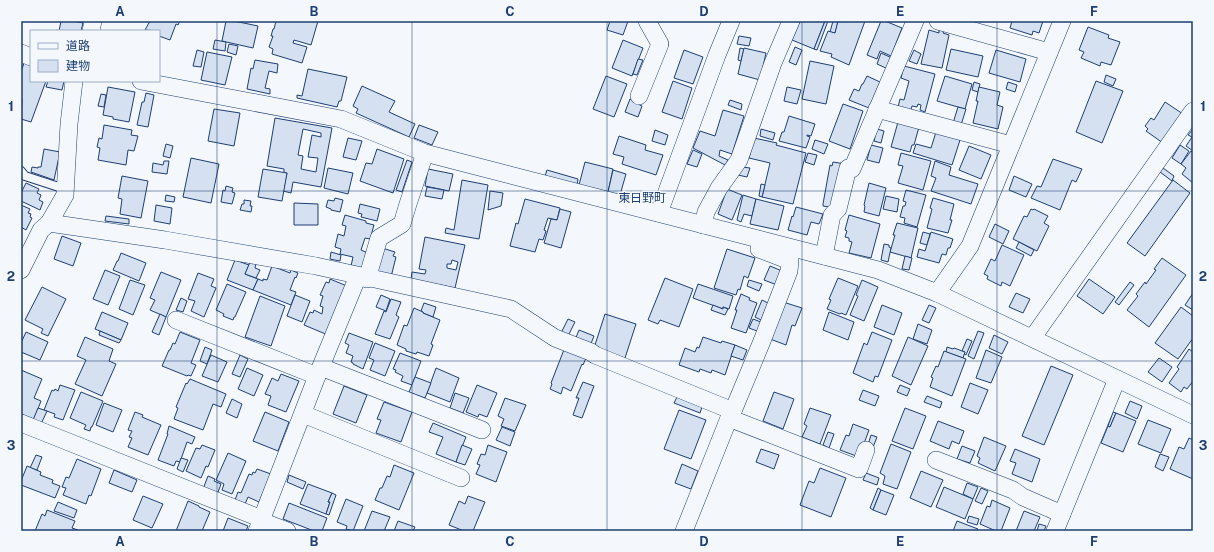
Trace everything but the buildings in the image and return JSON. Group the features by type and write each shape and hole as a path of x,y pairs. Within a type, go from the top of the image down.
{"street":[{"path":"639,96 660,44 647,21"},
{"path":"659,213 731,21"},
{"path":"703,226 706,212 719,188 739,160 773,63 791,21"},
{"path":"824,256 832,215 838,209 848,168 852,169 915,21"},
{"path":"938,21 1049,52"},
{"path":"937,293 970,246 1062,21"},
{"path":"21,270 41,230 49,223 65,195 69,124 74,82"},
{"path":"146,82 341,119 425,153 878,270 937,293 1193,415"},
{"path":"877,109 1011,145"},
{"path":"1033,338 1193,111"},
{"path":"260,523 319,372 363,278 379,238 402,224 425,153"},
{"path":"49,223 165,240 316,266 363,278 511,309 555,338 591,352 595,356 859,469 866,450"},
{"path":"684,531 789,271 790,261 751,246 746,236"},
{"path":"176,320 482,430"},
{"path":"1055,531 1117,379"},
{"path":"303,414 461,478"},
{"path":"21,423 260,523 287,531"},
{"path":"936,460 1013,490 1023,497 1062,514"}],"lane":[{"path":"21,171 25,176 65,189"}],"district":[{"name":"東日野町","path":"642,198"}]}
